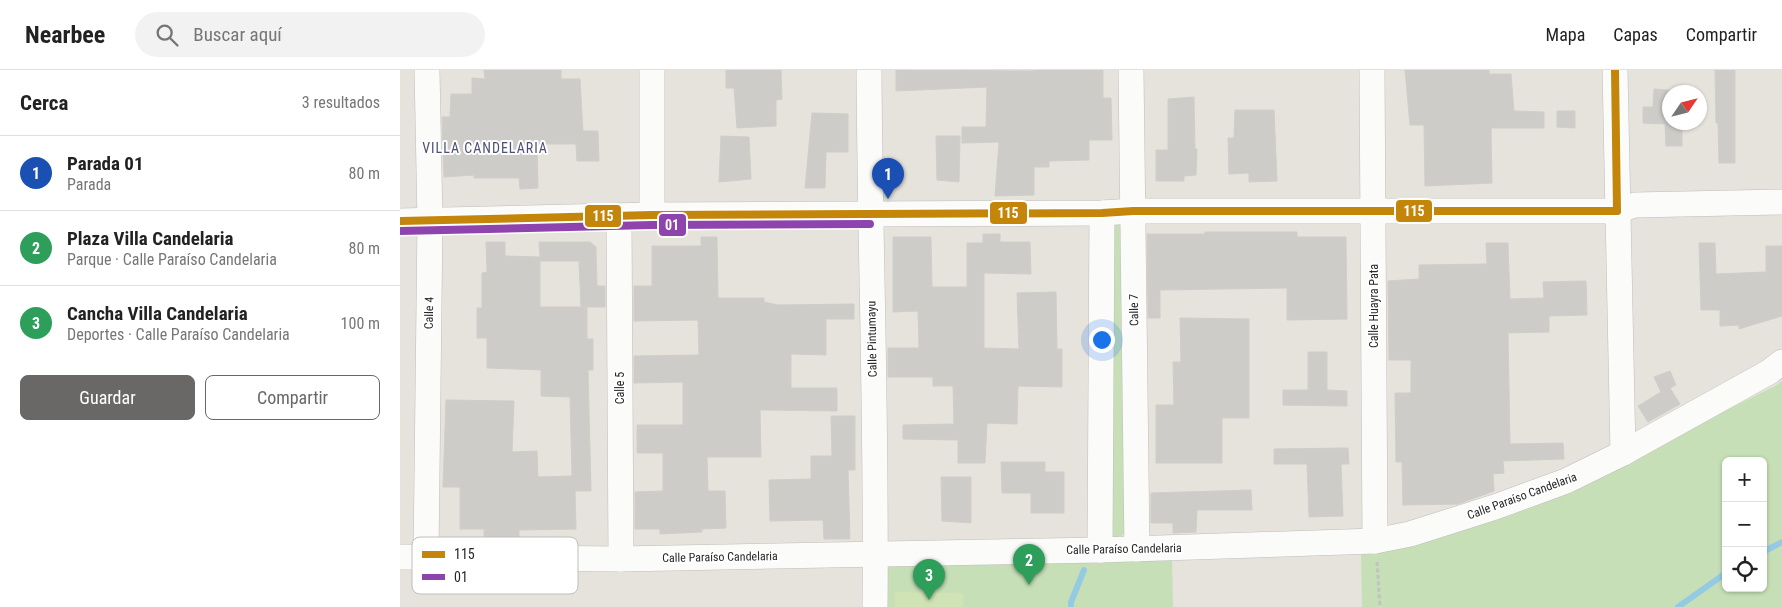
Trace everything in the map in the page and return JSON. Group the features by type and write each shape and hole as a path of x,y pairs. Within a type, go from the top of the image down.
{"street":[{"name":"Calle 4","path":"426,537 430,221 427,70"},
{"path":"652,70 652,215"},
{"name":"Calle Pintumayu","path":"870,70 875,607"},
{"name":"Calle 7","path":"1131,70 1137,549"},
{"name":"Calle Huayra Pata","path":"1372,70 1375,541"},
{"path":"1615,70 1623,453"},
{"path":"400,221 652,215 1102,213 1133,211 1617,211 1635,205 1782,202"},
{"path":"1100,550 1102,213"},
{"name":"Calle 5","path":"619,216 621,559"},
{"name":"Calle Paraíso Candelaria","path":"578,559 1100,550 1375,541 1410,534 1504,504 1566,481 1623,453 1769,372 1782,362"}],"path":[{"path":"1375,541 1380,607"}],"green space":[{"path":"1111,223 1124,223 1127,532 1114,538 1108,532"},
{"path":"1782,381 1782,607 1362,607 1361,555 1509,516 1536,505"},
{"path":"1172,558 1173,607 885,607 885,563"},
{"path":"895,592 963,593 963,607 895,607"}],"building":[{"path":"484,70 561,70 561,79 580,79 583,131 598,131 599,161 577,161 576,144 537,144 538,188 520,189 519,178 474,178 474,175 444,177 442,117 450,117 451,94 472,94 472,78 485,79"},
{"path":"726,70 781,70 782,99 776,100 776,126 737,128 734,88 726,88"},
{"path":"896,70 1103,70 1103,98 1111,98 1112,140 1089,140 1089,160 1049,161 1049,167 1034,167 1034,195 995,196 999,142 962,143 962,127 986,127 987,87 896,91"},
{"path":"1405,70 1489,70 1489,74 1511,74 1514,111 1544,112 1544,128 1491,128 1492,183 1425,186 1424,125 1410,125"},
{"path":"1715,70 1735,70 1735,163 1719,163"},
{"path":"1654,89 1662,90 1662,124 1643,123 1643,107 1653,107"},
{"path":"1194,97 1195,149 1197,149 1196,175 1184,176 1184,181 1156,181 1156,150 1168,150 1168,99"},
{"path":"1235,110 1274,110 1277,181 1249,182 1249,173 1229,174 1228,138 1234,138"},
{"path":"1557,111 1575,111 1575,128 1557,127"},
{"path":"812,113 848,114 848,152 826,152 825,188 805,188"},
{"path":"1665,130 1682,130 1682,146 1666,146"},
{"path":"721,136 749,137 751,179 719,182"},
{"path":"936,136 960,136 959,182 937,180"},
{"path":"1205,232 1297,232 1297,237 1346,237 1347,319 1287,320 1287,288 1160,290 1160,318 1148,318 1147,234 1205,234"},
{"path":"983,234 1000,234 1000,242 1030,242 1031,274 984,273 984,348 1019,349 1017,293 1056,292 1057,349 1062,349 1062,387 1018,386 1017,424 987,423 985,463 958,463 958,440 903,439 903,425 954,424 953,386 933,386 933,377 888,377 888,348 919,348 918,311 893,312 893,237 931,237 932,287 967,287 967,243 983,243"},
{"path":"701,237 717,237 718,298 764,298 764,302 778,305 854,304 854,319 826,319 826,355 791,354 791,388 837,388 837,411 760,410 761,457 707,457 708,491 725,491 726,528 702,529 702,532 660,534 660,529 635,529 635,492 663,491 663,453 637,453 637,425 683,425 683,382 634,383 634,356 699,355 698,320 634,321 634,286 652,286 652,246 701,246"},
{"path":"486,242 505,242 505,256 540,257 539,242 590,242 596,247 597,286 605,286 605,307 587,307 587,339 593,339 593,370 588,370 591,491 575,491 576,529 519,530 519,537 484,537 484,529 460,529 460,487 443,487 446,400 514,401 512,452 537,451 538,477 572,476 570,397 541,396 541,370 487,368 487,338 477,338 477,308 482,308 482,273 487,272","holes":["540,261 579,261 581,307 540,307"]},
{"path":"1486,243 1508,243 1510,299 1544,298 1543,282 1586,281 1587,315 1549,316 1549,332 1508,333 1510,444 1563,443 1564,459 1503,461 1504,473 1493,474 1494,491 1458,504 1403,505 1402,462 1396,462 1395,393 1411,393 1411,360 1389,360 1388,281 1419,279 1419,265 1487,264"},
{"path":"1699,243 1715,243 1716,274 1766,272 1766,246 1782,246 1782,316 1739,329 1739,325 1720,326 1720,310 1701,310"},
{"path":"1180,318 1249,319 1249,418 1222,418 1222,463 1156,463 1156,405 1174,405 1173,362 1181,362"},
{"path":"1308,352 1327,352 1327,390 1347,391 1347,406 1283,405 1283,390 1308,390"},
{"path":"1670,371 1676,385 1670,388 1680,404 1648,422 1638,406 1661,392 1654,377"},
{"path":"831,416 855,416 855,470 848,470 850,539 824,539 823,520 770,521 769,480 811,479 811,456 832,456"},
{"path":"1348,448 1349,464 1341,464 1343,516 1309,517 1307,464 1274,464 1274,449"},
{"path":"1001,462 1045,462 1045,472 1064,472 1064,513 1031,513 1031,493 1002,493"},
{"path":"941,477 971,477 971,523 942,521"},
{"path":"1251,490 1252,510 1197,510 1196,532 1173,533 1173,523 1151,523 1151,493"}],"waterway":[{"path":"1767,550 1782,542"},
{"path":"1071,607 1071,602 1084,570"},
{"path":"1678,607 1722,576"}],"transit line":[{"name":"115","path":"1615,70 1617,211"},
{"name":"115","path":"400,221 652,215 1102,213 1133,211 1617,211"},
{"name":"01","path":"400,231 652,225 870,224"}],"place":[{"name":"Parada 01","path":"888,199"},
{"name":"Plaza Villa Candelaria","path":"1029,585"},
{"name":"Cancha Villa Candelaria","path":"929,600"}],"district":[{"name":"VILLA CANDELARIA","path":"485,148"}]}
